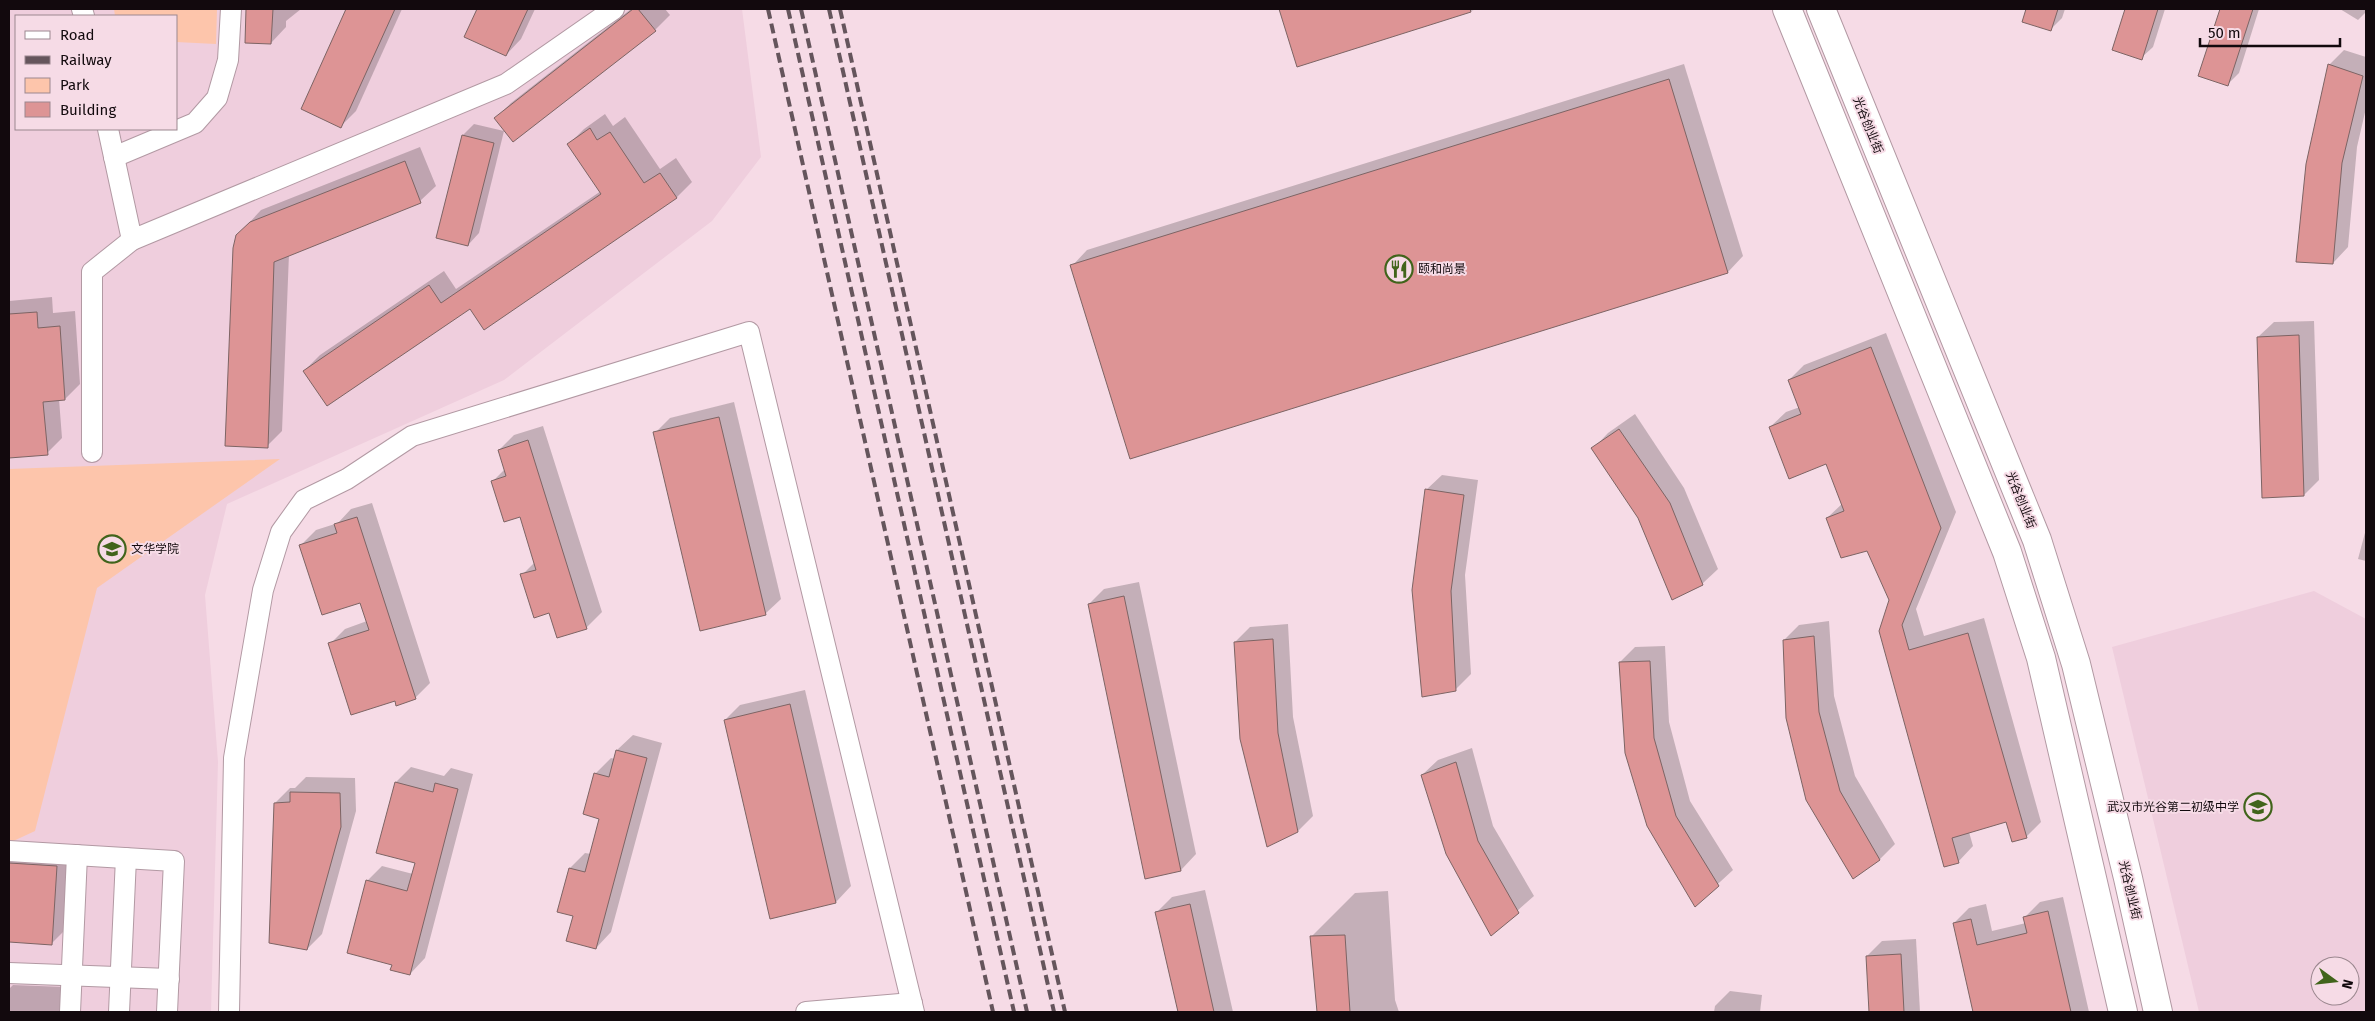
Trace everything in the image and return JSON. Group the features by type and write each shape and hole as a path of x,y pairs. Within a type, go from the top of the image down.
{"main road":[{"path":"1787,9 2007,552 2041,658 2123,1012"},
{"name":"光谷创业街","path":"1821,9 2037,540 2076,664 2128,878 2158,1012"}],"street":[{"path":"114,157 195,123 217,98 228,60 230,9"},
{"path":"92,452 92,272 132,240 506,84 614,9"},
{"path":"108,130 132,240"},
{"path":"228,1012 234,758 263,590 281,532 304,500 347,479 412,436 749,332 913,1008 806,1012"},
{"path":"9,851 174,861 167,1012"},
{"path":"70,1012 77,854"},
{"path":"119,1012 126,858"},
{"path":"9,973 169,979"}],"shaded area":[{"name":"文华学院","path":"9,9 742,9 761,157 712,221 504,380 227,504 205,595 218,762 211,1012 9,1012"},
{"name":"武汉市光谷第二初级中学","path":"2314,591 2366,619 2366,1012 2199,1012 2112,647"}],"green space":[{"path":"114,9 217,9 216,44 178,42 178,15 115,15"},
{"path":"280,459 97,588 35,831 9,843 9,469"}],"building":[{"path":"246,9 273,9 271,44 245,43"},
{"path":"346,9 395,9 341,128 301,109"},
{"path":"477,9 528,9 506,56 464,37"},
{"path":"633,9 638,9 656,31 513,142 494,118"},
{"path":"1279,9 1470,9 1471,12 1297,67"},
{"path":"2026,9 2058,9 2051,31 2022,22"},
{"path":"2125,9 2158,9 2142,60 2112,50"},
{"path":"2220,9 2253,9 2228,86 2198,76"},
{"path":"2328,64 2363,76 2342,163 2333,264 2296,262 2306,164"},
{"name":"颐和尚景","path":"1669,79 1728,273 1130,459 1070,265"},
{"path":"590,128 597,140 610,132 644,183 660,173 677,198 484,330 470,309 327,406 303,371 429,285 441,303 601,194 567,144"},
{"path":"462,135 494,143 468,246 436,238"},
{"path":"405,161 421,203 274,262 268,448 225,446 233,248 236,235 250,222"},
{"path":"37,312 38,328 60,326 65,400 43,402 48,455 9,458 9,314"},
{"path":"2299,335 2304,496 2262,498 2257,337"},
{"path":"1871,347 1941,528 1902,625 1909,650 1968,633 2027,838 2012,842 2006,822 1952,838 1959,863 1944,867 1879,631 1889,600 1867,551 1841,558 1826,518 1844,511 1826,464 1789,479 1769,427 1801,414 1788,380"},
{"path":"719,417 766,615 700,631 653,432"},
{"path":"1619,429 1670,503 1703,585 1672,600 1638,518 1591,448"},
{"path":"528,440 587,629 557,638 549,613 534,618 520,574 536,570 520,517 504,522 491,481 506,476 498,450"},
{"path":"1425,489 1464,495 1451,591 1456,691 1422,697 1412,590"},
{"path":"357,517 416,699 396,706 395,701 351,715 328,643 369,630 360,603 322,615 299,545 337,533 334,524"},
{"path":"1124,596 1181,871 1145,879 1088,604"},
{"path":"1814,636 1819,712 1840,791 1880,860 1853,879 1806,800 1786,718 1783,640"},
{"path":"1273,639 1278,733 1298,832 1267,847 1240,739 1234,642"},
{"path":"1650,661 1654,738 1676,816 1719,886 1695,907 1647,826 1625,753 1619,662"},
{"path":"790,704 836,903 770,919 724,720"},
{"path":"616,750 647,758 596,949 566,941 573,916 557,912 569,868 585,872 599,819 583,814 594,773 609,777"},
{"path":"1456,762 1478,841 1519,913 1491,936 1446,854 1421,775"},
{"path":"395,782 433,792 435,783 458,789 410,975 390,970 392,965 347,953 366,880 407,891 415,863 376,853"},
{"path":"290,792 340,793 341,827 307,950 269,943 274,803 290,802"},
{"path":"9,863 57,866 52,945 9,942"},
{"path":"1190,904 1214,1012 1178,1012 1155,912"},
{"path":"2048,911 2071,1012 1973,1012 1953,923 1971,919 1977,945 2027,933 2023,917"},
{"path":"1345,935 1350,1012 1317,1012 1310,936"},
{"path":"1901,954 1904,1012 1869,1012 1866,956"}],"railway":[{"path":"768,9 993,1012"},
{"path":"788,9 1014,1012"},
{"path":"801,9 1027,1012"},
{"path":"829,9 1054,1012"},
{"path":"840,9 1065,1012"}],"place":[{"name":"颐和尚景","path":"1399,269"},
{"name":"文华学院","path":"112,549"},
{"name":"武汉市光谷第二初级中学","path":"2258,807"}]}
